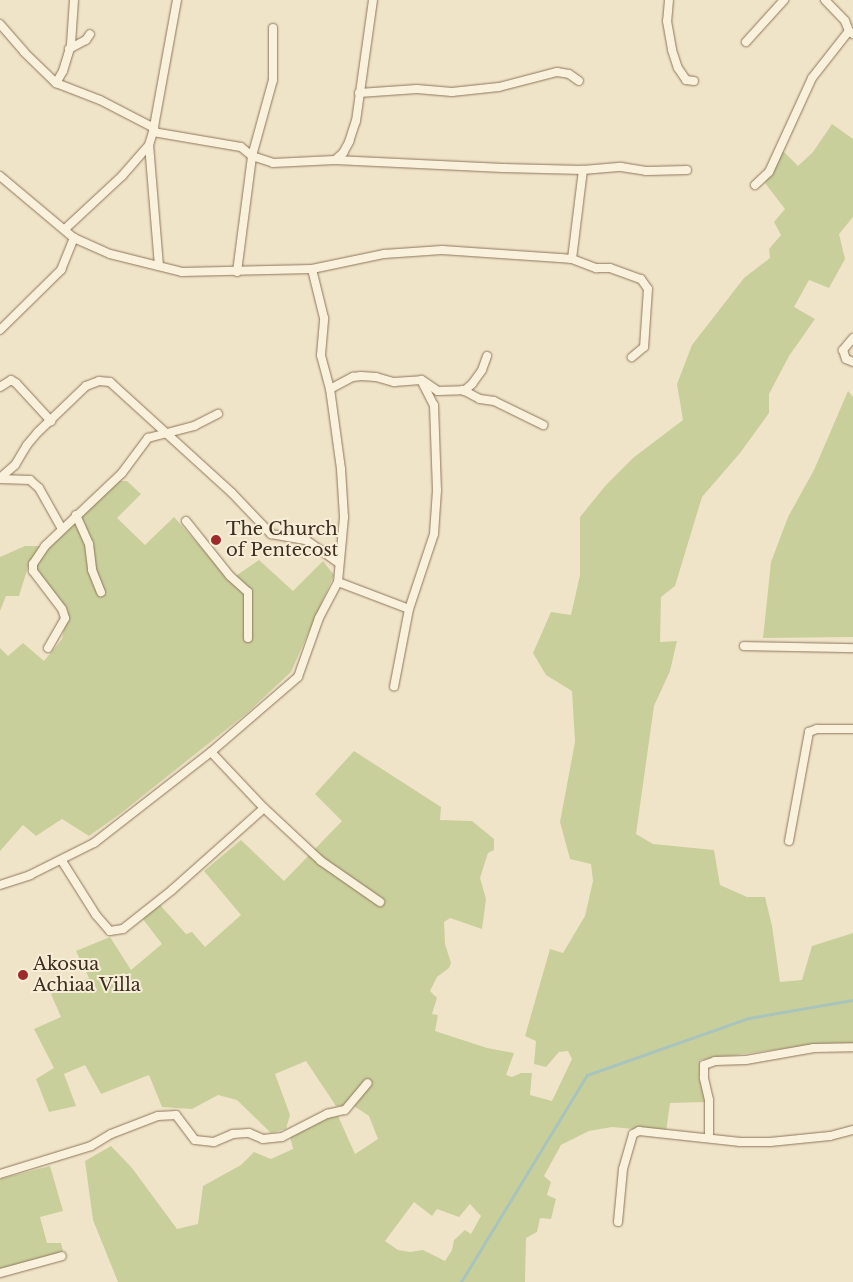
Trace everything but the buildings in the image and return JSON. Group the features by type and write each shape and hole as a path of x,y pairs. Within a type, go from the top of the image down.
{"street":[{"path":"56,83 63,71 69,49 74,0"},
{"path":"159,266 149,146 154,130 177,0"},
{"path":"335,160 349,142 356,121 373,0"},
{"path":"669,0 667,21 672,50 678,68 686,80 694,80"},
{"path":"746,42 784,0"},
{"path":"755,185 769,172 812,78 851,32 845,21 825,0"},
{"path":"0,24 24,52 56,83 100,100 154,130 241,147 252,156 273,163 335,160 583,170 621,167 646,171 687,170"},
{"path":"237,272 252,156 273,80 274,28"},
{"path":"69,49 86,40 90,34"},
{"path":"359,93 417,89 452,92 499,87 557,72 569,74 579,81"},
{"path":"65,229 122,176 149,146"},
{"path":"572,259 583,170"},
{"path":"0,176 38,210 65,229 74,238 110,254 182,272 312,269 384,254 418,251 572,259 642,279 648,289 644,347 632,357"},
{"path":"0,330 61,270 74,238"},
{"path":"0,885 30,875 62,861 94,843 211,752 298,677 319,618 338,582 344,517 342,479 330,389 321,355 324,318 312,269"},
{"path":"853,338 843,350 846,359 853,362"},
{"path":"464,391 472,384 482,370 487,356"},
{"path":"330,389 353,377 361,376 376,377 394,382 421,380 438,391 464,391 480,399 502,404 543,425"},
{"path":"0,387 12,380 16,382 51,421"},
{"path":"394,688 409,610 434,534 437,490 434,405 421,380"},
{"path":"0,478 14,465 27,445 86,386 104,381 110,382 232,493 271,534 306,540 339,563"},
{"path":"48,648 65,618 65,613 35,576 33,564 45,546 122,472 148,438 165,432 194,426 218,414"},
{"path":"0,478 30,480 39,488 62,528"},
{"path":"76,515 89,544 92,570 102,592"},
{"path":"186,520 230,576 248,592 248,638"},
{"path":"338,582 409,610"},
{"path":"744,646 853,648"},
{"path":"789,841 809,732 817,729 853,729"},
{"path":"211,752 264,808 322,861 380,902"},
{"path":"62,861 96,915 110,931 123,929 172,890 264,808"},
{"path":"709,1138 709,1100 704,1078 704,1065 715,1061 746,1060 814,1048 853,1047"},
{"path":"0,1174 91,1146 111,1134 158,1116 176,1115 195,1140 214,1142 233,1134 249,1133 263,1139 282,1137 327,1114 346,1110 368,1084"},
{"path":"618,1222 623,1169 632,1134 639,1132 740,1142 770,1142 830,1136 853,1130"},
{"path":"0,1273 62,1256"}],"green space":[{"path":"832,124 853,139 853,217 839,234 845,259 829,288 809,280 794,307 815,319 789,356 769,394 769,413 740,453 702,497 675,586 661,597 660,642 677,641 670,671 654,706 636,834 653,844 714,850 720,885 747,897 765,897 772,926 780,982 802,980 812,946 853,933 853,1043 796,1047 700,1060 699,1077 705,1102 670,1103 666,1132 612,1127 589,1131 561,1145 544,1176 551,1182 547,1195 556,1199 551,1219 540,1218 537,1232 526,1238 525,1282 118,1282 93,1220 85,1161 111,1146 132,1168 177,1229 198,1224 203,1186 241,1165 254,1152 271,1159 293,1149 290,1136 323,1118 338,1116 355,1154 378,1139 369,1116 354,1106 336,1106 306,1061 275,1074 290,1115 286,1129 271,1133 237,1100 218,1095 192,1109 162,1107 149,1075 101,1094 85,1065 64,1074 76,1106 49,1112 36,1079 54,1068 34,1029 61,1017 51,994 89,978 76,951 110,937 131,970 162,944 142,918 160,905 186,934 192,932 205,947 241,915 204,871 241,840 284,881 342,821 315,794 354,751 441,807 440,820 472,821 494,839 494,850 488,853 480,878 486,899 482,929 450,918 444,922 445,944 451,963 449,968 437,977 430,991 437,998 432,1014 438,1015 435,1031 487,1048 514,1053 506,1075 512,1077 521,1073 532,1073 530,1095 552,1101 572,1059 568,1051 559,1052 546,1067 534,1064 536,1041 525,1036 550,949 563,953 585,916 593,881 591,864 570,859 560,822 575,742 572,691 546,675 533,653 551,612 571,615 580,575 580,517 606,485 633,458 683,420 677,384 692,345 744,278 770,258 769,249 781,235 774,222 785,209 765,183 781,149 798,166 813,152","holes":["414,1202 432,1216 437,1209 459,1217 470,1204 481,1216 471,1234 465,1230 454,1240 452,1250 445,1261 423,1250 410,1252 398,1250 385,1241"]},
{"path":"848,391 853,397 853,637 763,638 771,562 788,517 814,470"},
{"path":"117,481 127,481 141,494 117,518 145,545 174,517 230,580 259,560 293,591 323,561 334,575 291,672 247,713 120,814 89,836 62,819 36,836 23,825 0,851 0,648 8,656 23,643 44,661 62,639 68,611 38,576 36,569 40,557 58,536"},
{"path":"25,546 40,546 28,567 19,596 6,596 0,611 0,557"},
{"path":"50,1166 63,1211 40,1217 47,1243 61,1243 63,1251 46,1258 0,1269 0,1179"}],"waterway":[{"path":"461,1282 587,1075 749,1018 853,1000"}],"place":[{"name":"The Church of Pentecost","path":"216,540"},
{"name":"Akosua Achiaa Villa","path":"23,975"}]}
